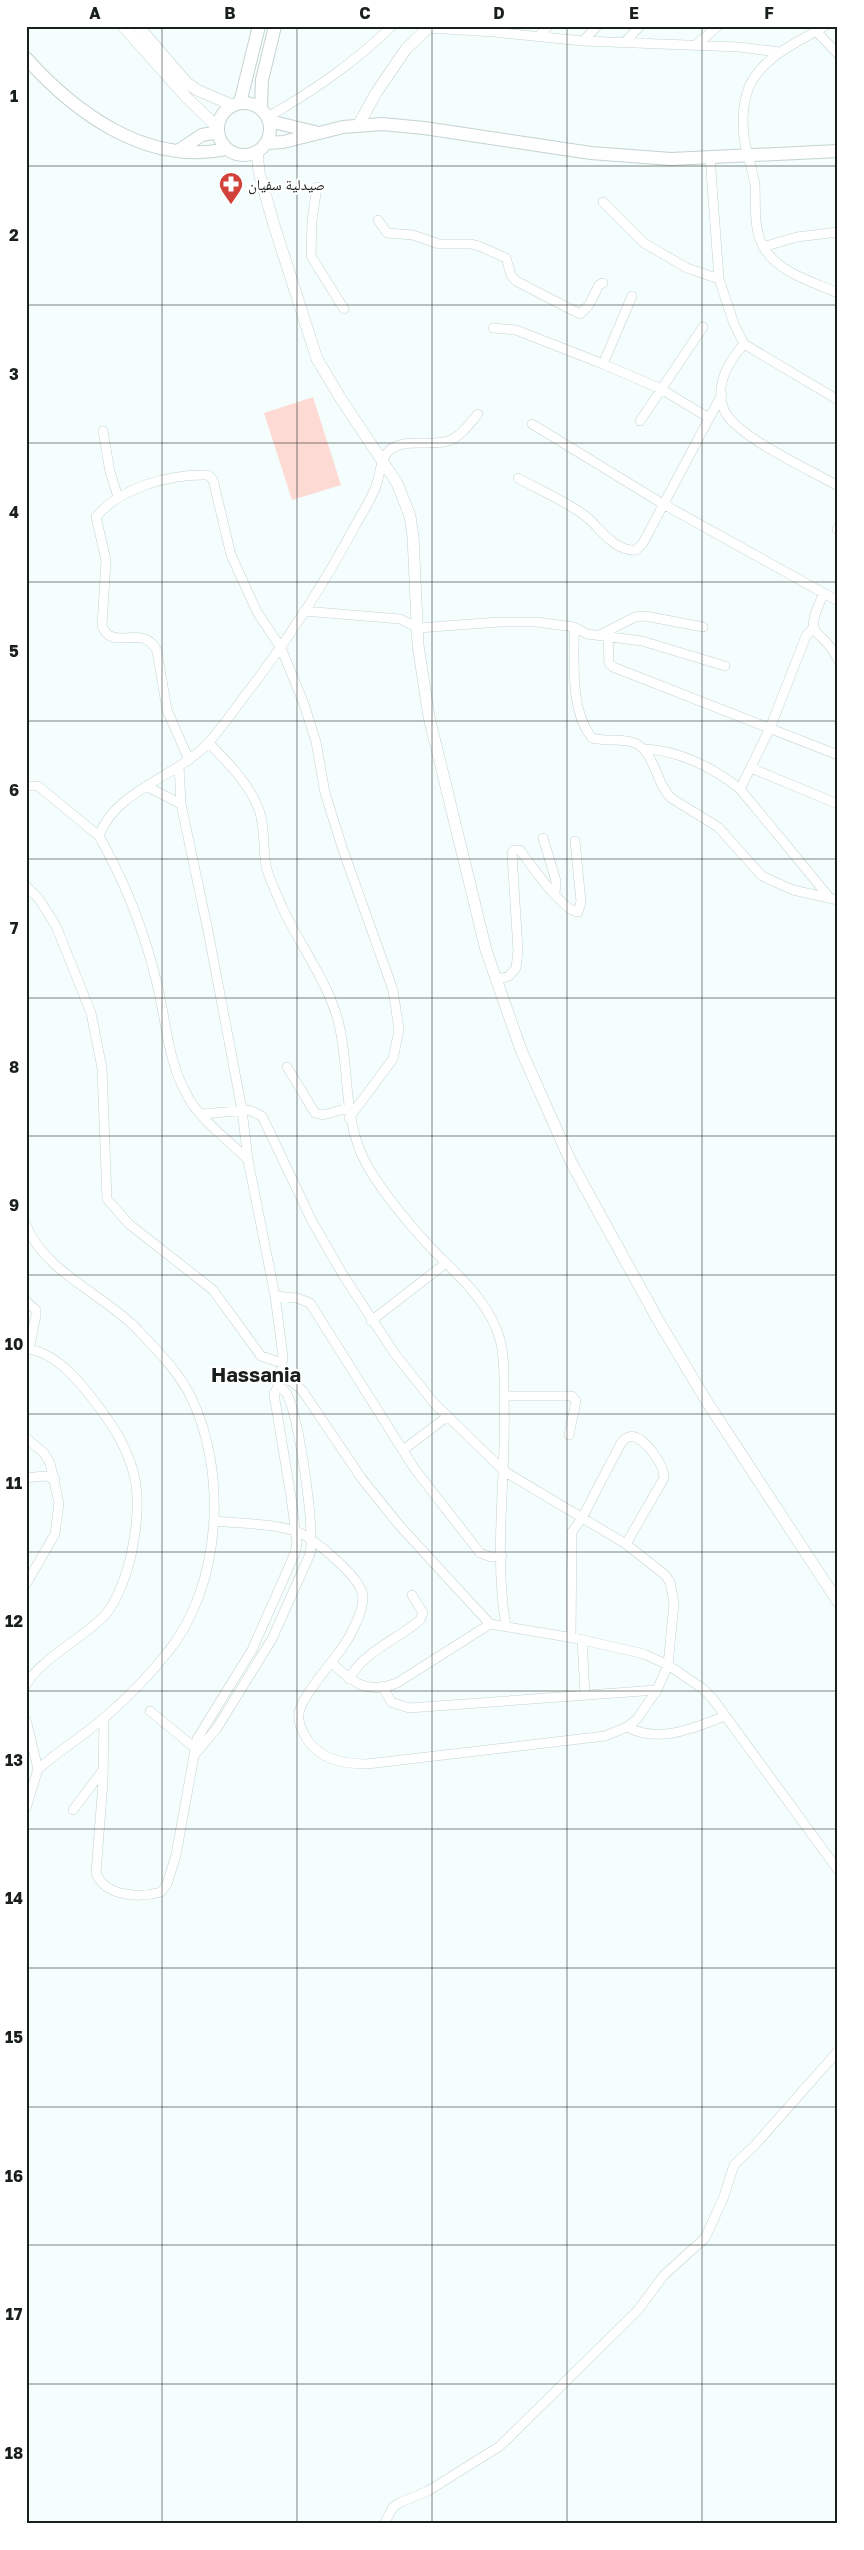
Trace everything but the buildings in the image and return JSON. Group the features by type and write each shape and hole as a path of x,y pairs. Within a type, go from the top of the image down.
{"main road":[{"path":"236,104 259,26"},
{"path":"262,147 270,129 266,116 262,80 275,26"},
{"path":"26,58 68,101 111,128 158,149 209,153 227,149"},
{"path":"315,132 266,116 247,103 236,104 225,111 218,130 221,142 227,149 242,155 262,147 315,132 359,124 424,128 591,153 671,159 838,151"},
{"path":"179,150 202,135 218,130"}],"street":[{"path":"123,26 186,98 218,130"},
{"path":"138,26 187,83 197,90 236,104"},
{"path":"266,116 336,75 363,55 392,26"},
{"path":"538,37 548,26"},
{"path":"584,41 597,26"},
{"path":"624,43 640,26"},
{"path":"696,45 718,26"},
{"path":"825,26 779,52 757,74 745,100 744,137 754,175 759,232 763,247 773,259 789,271 838,293"},
{"path":"359,124 376,93 400,57 429,27 497,29 538,37 584,41 758,48 779,52"},
{"path":"816,31 838,54"},
{"path":"262,147 259,172 317,359 345,406 397,483 410,516 413,536 421,669 429,717 495,980 521,1050 571,1162 627,1266 707,1402 838,1602"},
{"path":"710,157 719,279 734,324 744,344 838,400"},
{"path":"317,188 312,220 311,256 344,309"},
{"path":"603,202 644,243 688,268 719,279"},
{"path":"378,220 387,232 413,235 439,244 471,244 503,256 508,260 511,275 516,281 580,314 589,305 599,285 603,283"},
{"path":"763,247 797,237 838,232"},
{"path":"603,364 632,296"},
{"path":"640,421 703,327"},
{"path":"494,328 516,330 603,364 661,389 709,418"},
{"path":"744,344 732,358 726,370 722,394 724,411 746,433 782,456 838,486"},
{"path":"518,478 585,516 609,539 630,550 640,548 722,394"},
{"path":"98,836 108,819 146,786 189,760 209,742 282,648 341,552 371,497 387,453 395,447 408,444 446,442 453,439 478,414"},
{"path":"532,424 663,504 838,601"},
{"path":"103,431 110,472 118,497"},
{"path":"189,760 169,717 158,651 153,642 142,637 112,639 106,635 102,626 106,560 96,517 118,497 166,480 201,475 211,476 231,555 257,612 282,648 316,742 325,793 360,902 393,990 398,1030 393,1059 349,1118"},
{"path":"824,593 812,620 813,628 838,660"},
{"path":"304,611 400,619 418,628 536,622 574,627 587,634 642,641 725,666"},
{"path":"604,636 635,617 645,616 703,627"},
{"path":"574,627 580,719 590,735 597,740 619,740 634,743 644,749 679,756 720,775 740,789 833,898"},
{"path":"740,789 770,728 801,647 813,628"},
{"path":"604,636 609,663 613,667 838,755"},
{"path":"209,742 236,772 252,795 260,813 267,868 290,923 325,986 334,1007 340,1029 345,1064 349,1118 367,1164 392,1200 446,1263 466,1283 495,1326 501,1341 504,1396 502,1556 503,1607 506,1626"},
{"path":"644,749 665,792 671,798 718,827 762,876 793,890 833,898"},
{"path":"104,1718 103,1770 95,1865 98,1878 104,1886 112,1890 133,1895 152,1895 165,1889 172,1871 194,1752 200,1734 238,1672 268,1616 295,1553 292,1496 274,1394 279,1385 282,1368 282,1342 276,1296 248,1160 242,1110 181,804 179,766"},
{"path":"751,768 838,804"},
{"path":"26,786 38,786 98,836 145,936 158,986 169,1052 176,1071 189,1099 248,1160"},
{"path":"146,786 181,804"},
{"path":"543,838 556,881 555,894"},
{"path":"495,980 509,976 517,964 513,851 520,850 566,907 573,911 580,911 581,902 575,841"},
{"path":"26,886 39,899 56,926 91,1013 102,1068 107,1199 129,1224 213,1290 261,1356 282,1368 302,1390 362,1479 399,1525 490,1624"},
{"path":"287,1067 313,1112 320,1115 348,1108"},
{"path":"202,1114 226,1114 242,1110 255,1111 264,1119 312,1221 371,1321 400,1361 448,1416 504,1471 626,1544 665,1575 673,1590 674,1603 668,1665 657,1690 637,1719 627,1727 605,1736 366,1764 349,1764 323,1756 314,1750 298,1719 305,1699 332,1663 354,1627 362,1604 362,1592 351,1576 312,1539 295,1531 216,1522"},
{"path":"26,1226 37,1248 134,1326 183,1382 190,1396 206,1442 216,1522 200,1595 194,1610 167,1653 104,1718 38,1769"},
{"path":"371,1321 446,1263"},
{"path":"276,1296 297,1298 310,1303 414,1468 474,1547 484,1555 502,1556"},
{"path":"26,1300 36,1310 27,1349 53,1360 85,1389 101,1410 124,1446 134,1473 138,1501 136,1534 126,1576 106,1614 30,1678 26,1686"},
{"path":"194,1752 217,1728 248,1678 280,1622 307,1564 312,1539 299,1442 286,1393 279,1385"},
{"path":"504,1396 572,1396 576,1401 570,1435"},
{"path":"403,1450 448,1416"},
{"path":"570,1638 572,1532 582,1518 624,1440 630,1436 638,1437 653,1454 663,1472 664,1478 626,1544"},
{"path":"26,1438 44,1453 50,1463 60,1502 55,1534 26,1584"},
{"path":"26,1478 44,1476 55,1479"},
{"path":"349,1679 354,1670 368,1656 420,1620 423,1613 412,1595"},
{"path":"268,1616 280,1622"},
{"path":"332,1663 349,1679 360,1685 384,1688 397,1683 490,1624 582,1640 644,1654 668,1665 702,1688 725,1716 838,1870"},
{"path":"582,1640 585,1695"},
{"path":"238,1672 248,1678"},
{"path":"384,1688 391,1702 409,1708 657,1690"},
{"path":"150,1711 194,1752"},
{"path":"627,1727 640,1734 664,1735 697,1727 725,1716"},
{"path":"26,1720 38,1769 26,1808"},
{"path":"73,1810 103,1770"},
{"path":"384,2524 393,2507 428,2491 500,2446 632,2316 664,2275 705,2238 723,2199 734,2165 755,2145 838,2050"}],"shaded area":[{"path":"313,397 341,485 292,500 264,413"}],"place":[{"name":"صيدلية سفيان","path":"231,205"}],"district":[{"name":"Hassania","path":"256,1374"}]}
